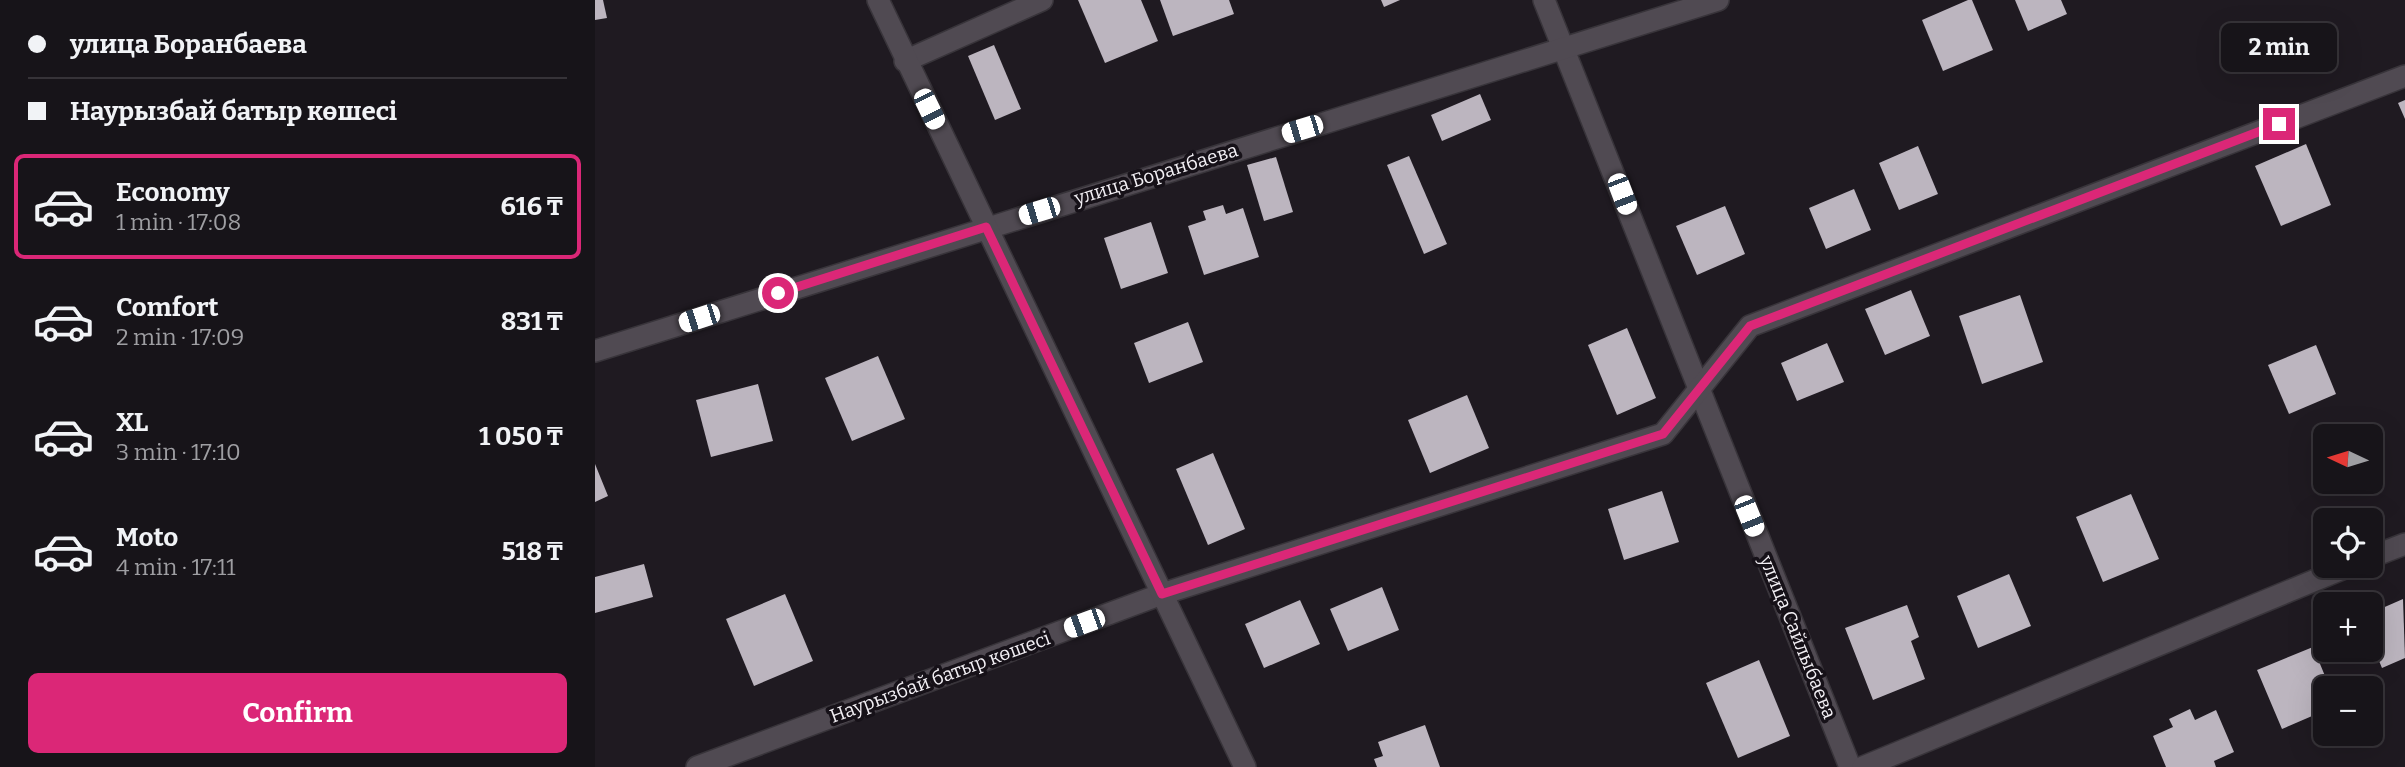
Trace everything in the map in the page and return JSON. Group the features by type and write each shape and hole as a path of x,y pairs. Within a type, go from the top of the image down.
{"street":[{"path":"878,0 1245,767"},
{"path":"905,61 1042,0"},
{"name":"улица Сайлыбаева","path":"1544,0 1850,767"},
{"name":"улица Боранбаева","path":"595,351 1718,0"},
{"name":"Наурызбай батыр көшесі","path":"697,767 1162,594 1663,434 1750,326 2405,76"},
{"path":"2383,552 2405,544"},
{"path":"1863,767 2321,578"}],"building":[{"path":"595,0 603,0 607,18 595,20"},
{"path":"1078,0 1141,0 1158,41 1105,63"},
{"path":"1160,0 1229,0 1234,14 1173,36"},
{"path":"1381,0 1400,0 1384,7"},
{"path":"1972,0 1993,50 1943,71 1922,20"},
{"path":"2015,0 2061,0 2067,14 2028,31"},
{"path":"994,45 1021,109 995,120 968,56"},
{"path":"1480,94 1491,120 1442,141 1431,115"},
{"path":"2405,100 2405,119 2398,103"},
{"path":"2306,144 2331,205 2281,226 2255,166"},
{"path":"1918,146 1938,194 1899,210 1879,163"},
{"path":"1409,156 1447,244 1424,254 1387,165"},
{"path":"1276,157 1293,212 1264,221 1247,165"},
{"path":"1854,189 1871,230 1826,249 1809,208"},
{"path":"1223,205 1226,214 1243,208 1259,257 1204,275 1188,226 1206,220 1203,211"},
{"path":"1725,206 1745,254 1697,275 1676,226"},
{"path":"1151,222 1168,273 1121,289 1104,238"},
{"path":"1911,290 1930,336 1885,355 1865,309"},
{"path":"2020,295 2043,362 1982,384 1959,316"},
{"path":"1188,322 1203,362 1149,383 1134,343"},
{"path":"1627,328 1656,398 1617,415 1588,345"},
{"path":"1827,343 1844,382 1797,401 1781,363"},
{"path":"2316,345 2336,394 2289,414 2268,365"},
{"path":"878,356 905,419 852,441 825,378"},
{"path":"758,384 773,441 711,457 696,400"},
{"path":"1467,395 1489,448 1430,473 1408,420"},
{"path":"1213,453 1245,529 1208,545 1176,469"},
{"path":"595,464 608,496 595,502"},
{"path":"1662,491 1679,542 1624,560 1608,509"},
{"path":"2131,494 2159,559 2103,582 2076,517"},
{"path":"644,564 653,597 595,613 595,577"},
{"path":"2009,574 2031,626 1978,648 1957,596"},
{"path":"1382,587 1399,630 1348,651 1330,609"},
{"path":"785,594 813,661 754,686 726,619"},
{"path":"2403,599 2405,658 2382,668 2379,662 2383,662 2383,608"},
{"path":"1300,600 1320,644 1264,668 1245,624"},
{"path":"1907,605 1919,637 1911,641 1925,679 1873,700 1845,628"},
{"path":"2313,647 2313,662 2319,662 2325,676 2313,676 2313,716 2282,729 2257,670"},
{"path":"1759,660 1790,736 1738,758 1706,683"},
{"path":"2190,709 2195,720 2216,710 2234,752 2214,761 2216,767 2166,767 2153,736 2173,727 2169,719"},
{"path":"1425,725 1440,767 1377,767 1374,759 1383,756 1378,742"}],"route":[{"path":"778,293 986,227 1162,594 1663,434 1750,326 2279,124"}]}
